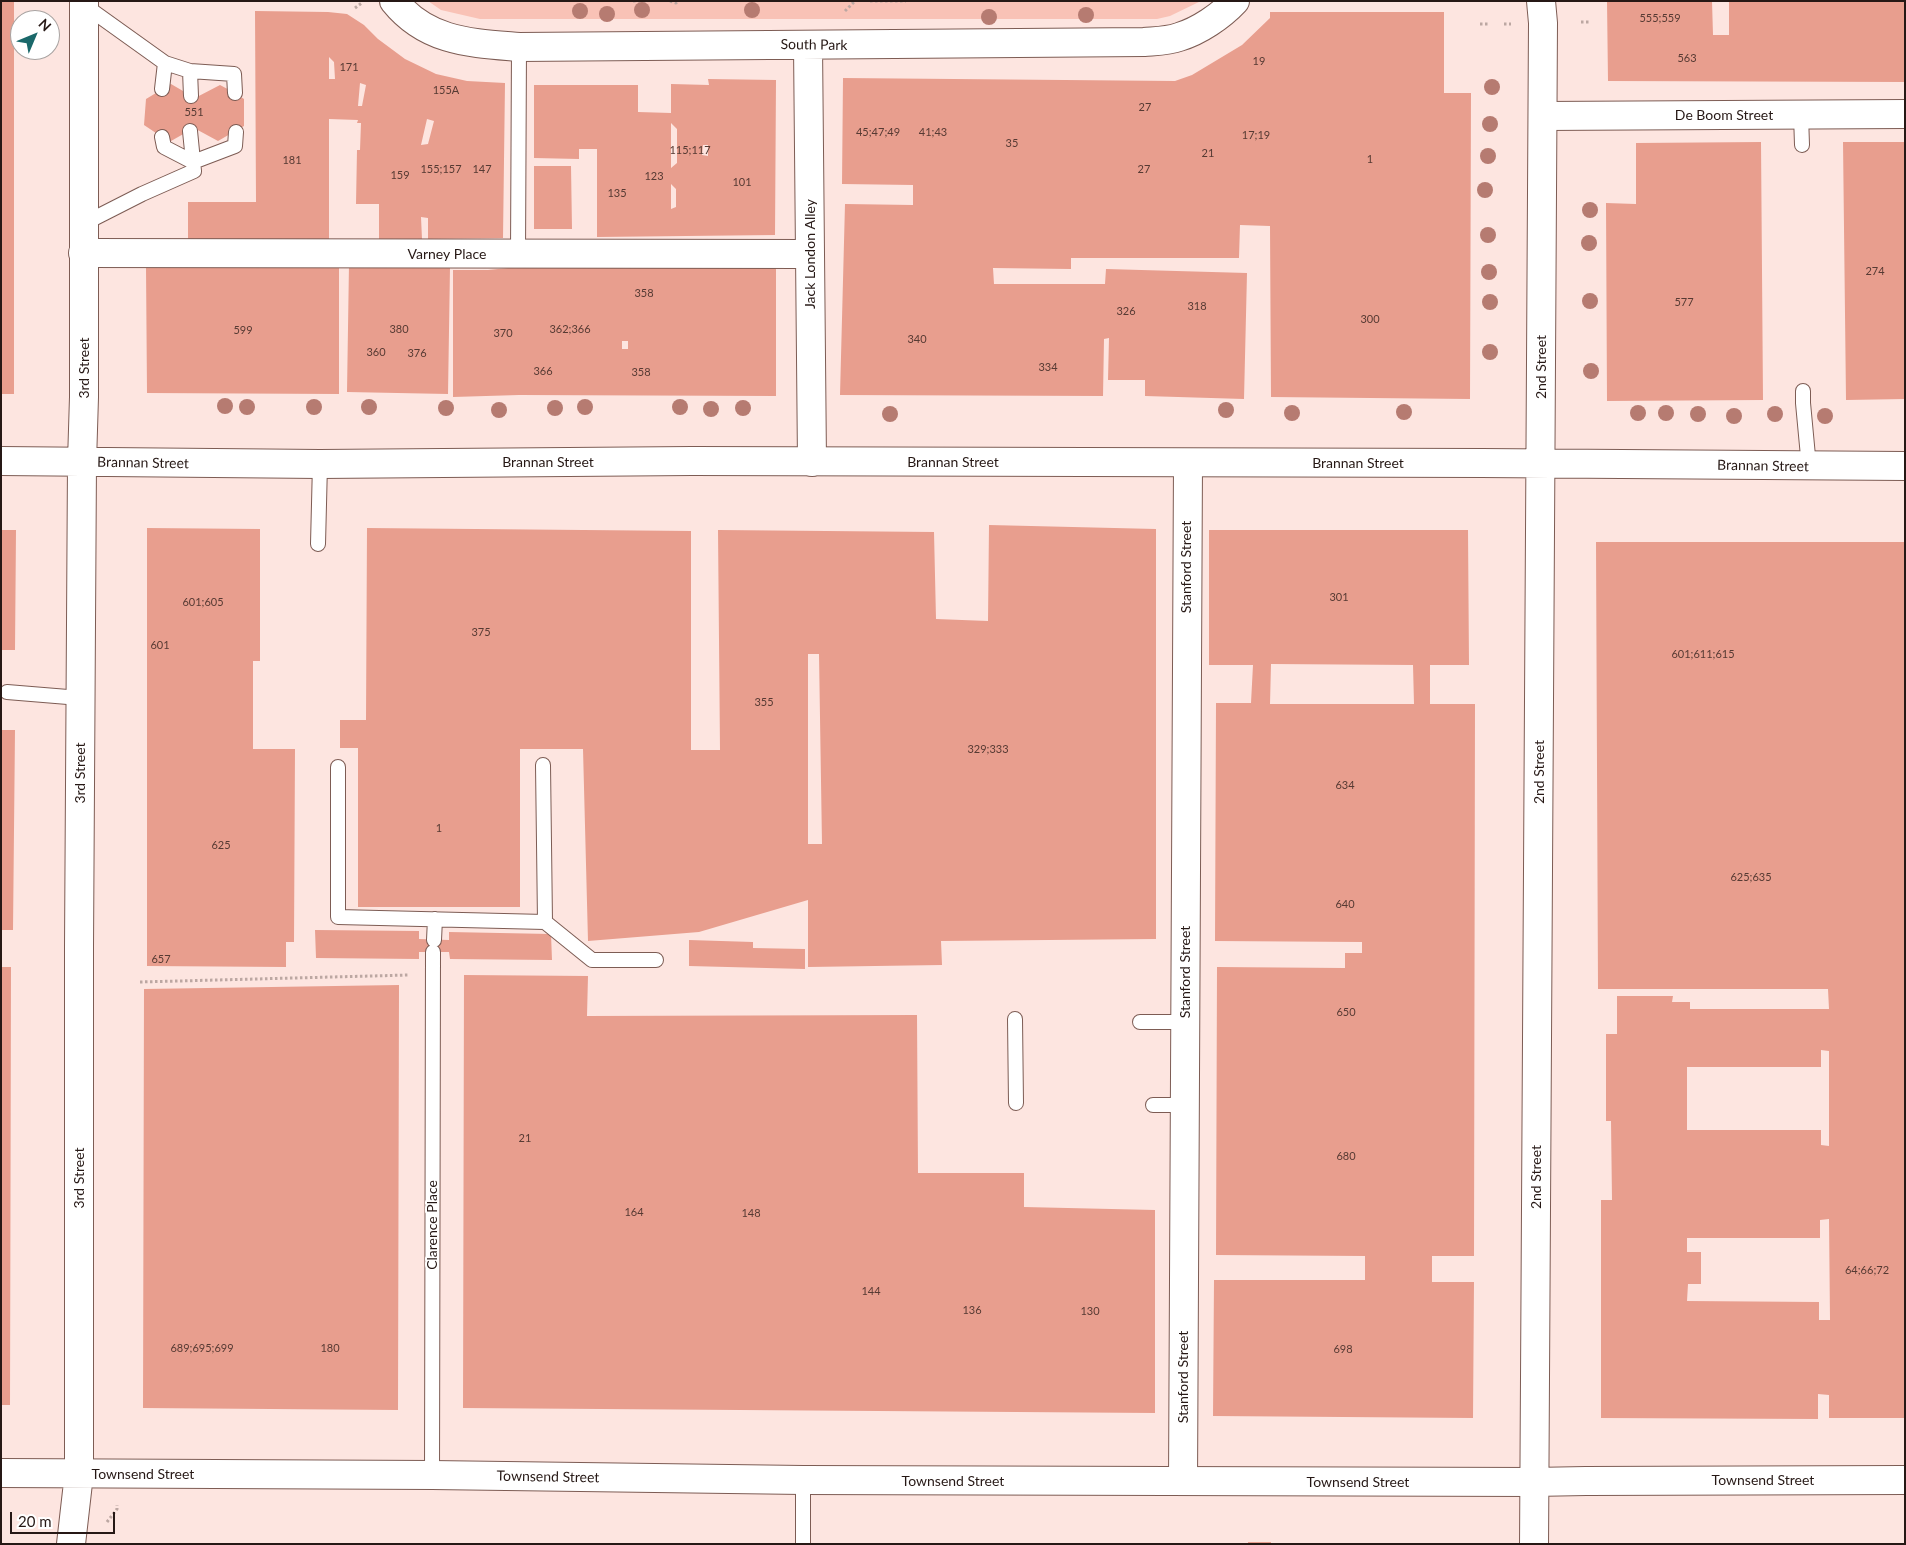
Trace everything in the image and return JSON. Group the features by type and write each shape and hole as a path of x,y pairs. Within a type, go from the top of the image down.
{"street":[{"name":"South Park","path":"394,1 419,24 440,35 462,42 519,47 1144,42 1179,38 1228,9 1235,1"},
{"name":"2nd Street","path":"1534,1544 1543,116 1543,23 1541,1"},
{"name":"3rd Street","path":"71,1544 79,1474 78,946 84,398 84,3"},
{"name":"Jack London Alley","path":"808,45 812,462"},
{"name":"De Boom Street","path":"1543,116 1905,114"},
{"name":"Varney Place","path":"83,253 810,254"},
{"name":"Brannan Street","path":"1,461 320,464 1188,462 1541,463 1809,467 1905,466"},
{"name":"Stanford Street","path":"1183,1481 1186,548 1188,462"},
{"name":"Townsend Street","path":"1,1473 432,1475 803,1480 1533,1482 1596,1480 1905,1480"}],"lane":[{"path":"84,3 165,63 190,71 234,74 235,94"},
{"path":"518,254 519,47"},
{"path":"162,90 165,63"},
{"path":"190,71 191,96"},
{"path":"1801,114 1802,146"},
{"path":"83,224 194,170 190,131"},
{"path":"162,137 164,147 193,162 235,146 236,132"},
{"path":"1804,391 1803,404 1809,467"},
{"path":"318,544 320,464"},
{"path":"7,692 80,698"},
{"path":"543,765 545,922"},
{"path":"338,767 338,917 545,922 592,960 656,960"},
{"name":"Clarence Place","path":"432,1475 432,974 435,919"},
{"path":"1015,1019 1016,1103"},
{"path":"1140,1022 1185,1022"},
{"path":"1153,1105 1185,1106"},
{"path":"803,1480 803,1544"}],"path":[{"path":"355,8 364,1"},
{"path":"633,1 648,1"},
{"path":"670,1 676,3 678,1"},
{"path":"844,19 845,12 855,1"},
{"path":"870,1 906,1"},
{"path":"1581,22 1591,22"},
{"path":"1480,24 1489,24"},
{"path":"140,982 432,974"}],"shaded area":[{"path":"428,1 1201,1 1170,16 1157,19 480,19 441,10"}],"building":[{"path":"1,1 14,1 14,10 10,10 10,60 14,60 14,394 1,394"},
{"path":"1607,1 1712,1 1713,35 1729,35 1729,1 1905,1 1905,82 1608,81"},
{"path":"255,11 347,14 364,25 378,39 405,59 436,74 467,81 505,83 503,238 428,239 428,218 421,217 422,239 379,240 379,204 356,204 357,150 360,150 361,123 357,123 358,120 329,119 329,239 188,239 188,202 256,202","holes":["329,57 334,62 335,79 329,79","360,83 366,85 362,106 358,106","427,119 434,121 428,144 421,145"]},
{"path":"1270,12 1444,12 1444,93 1471,93 1470,399 1271,397 1270,226 1240,225 1239,258 1071,258 1071,269 993,268 994,284 1105,284 1106,269 1247,273 1244,399 1145,396 1145,380 1108,380 1109,338 1104,339 1103,396 840,395 845,204 913,205 913,185 842,184 843,78 1175,81 1192,75 1242,45 1270,18"},
{"path":"708,79 776,80 775,235 597,237 597,149 579,149 579,159 534,158 534,85 638,85 638,112 671,113 671,84 709,85","holes":["671,123 677,129 677,163 671,168","703,145 708,145 708,156 702,155","671,184 676,189 676,207 671,209"]},
{"path":"171,84 195,98 220,85 235,93 244,99 244,126 218,141 194,128 171,141 162,137 144,125 146,99"},
{"path":"1761,142 1763,400 1607,401 1606,203 1636,204 1636,143"},
{"path":"1843,142 1905,142 1905,399 1846,400"},
{"path":"534,166 571,166 572,229 534,229"},
{"path":"349,264 450,267 448,394 347,392"},
{"path":"146,267 339,267 339,394 147,393"},
{"path":"518,267 776,268 776,396 519,395 453,397 453,270 488,270","holes":["622,341 628,341 628,349 622,349"]},
{"path":"989,525 1156,529 1156,939 941,941 942,965 808,967 808,900 699,932 588,941 583,749 520,749 520,907 358,907 358,748 340,748 340,720 366,720 367,528 691,531 691,750 720,750 718,530 934,532 936,619 988,621","holes":["808,654 819,654 822,844 808,844"]},
{"path":"147,528 260,529 260,661 253,661 253,749 295,749 294,942 286,942 286,967 147,966"},
{"path":"1,530 16,530 15,650 1,650"},
{"path":"1209,530 1468,530 1469,665 1430,665 1430,704 1475,704 1474,1256 1432,1256 1432,1282 1474,1282 1473,1418 1213,1416 1214,1280 1365,1280 1365,1256 1216,1255 1217,967 1345,968 1345,953 1362,953 1362,942 1215,941 1216,703 1251,703 1253,665 1209,665","holes":["1271,664 1413,665 1414,704 1270,704"]},
{"path":"1596,542 1905,542 1905,1418 1829,1418 1829,1395 1818,1394 1818,1419 1601,1418 1601,1200 1612,1200 1611,1121 1606,1121 1606,1034 1617,1034 1617,996 1673,996 1672,1002 1690,1002 1690,1009 1829,1009 1828,989 1598,989","holes":["1821,1050 1829,1051 1829,1146 1821,1145 1821,1130 1687,1130 1687,1067 1821,1067","1829,1219 1830,1320 1819,1320 1819,1302 1687,1301 1688,1284 1701,1284 1701,1252 1687,1252 1687,1238 1820,1238 1820,1220"]},
{"path":"1,730 15,730 13,930 1,930"},
{"path":"315,930 419,931 419,939 449,940 449,932 551,934 552,960 450,959 449,952 419,952 419,959 316,958"},
{"path":"689,940 753,942 753,948 805,949 805,969 689,966"},
{"path":"1,967 11,967 10,1405 1,1405"},
{"path":"464,975 588,976 587,1016 917,1015 918,1173 1024,1173 1024,1207 1155,1210 1155,1413 463,1408"},
{"path":"399,985 398,1410 143,1408 144,989"},
{"path":"1248,1542 1271,1542 1271,1544 1248,1544"}]}
